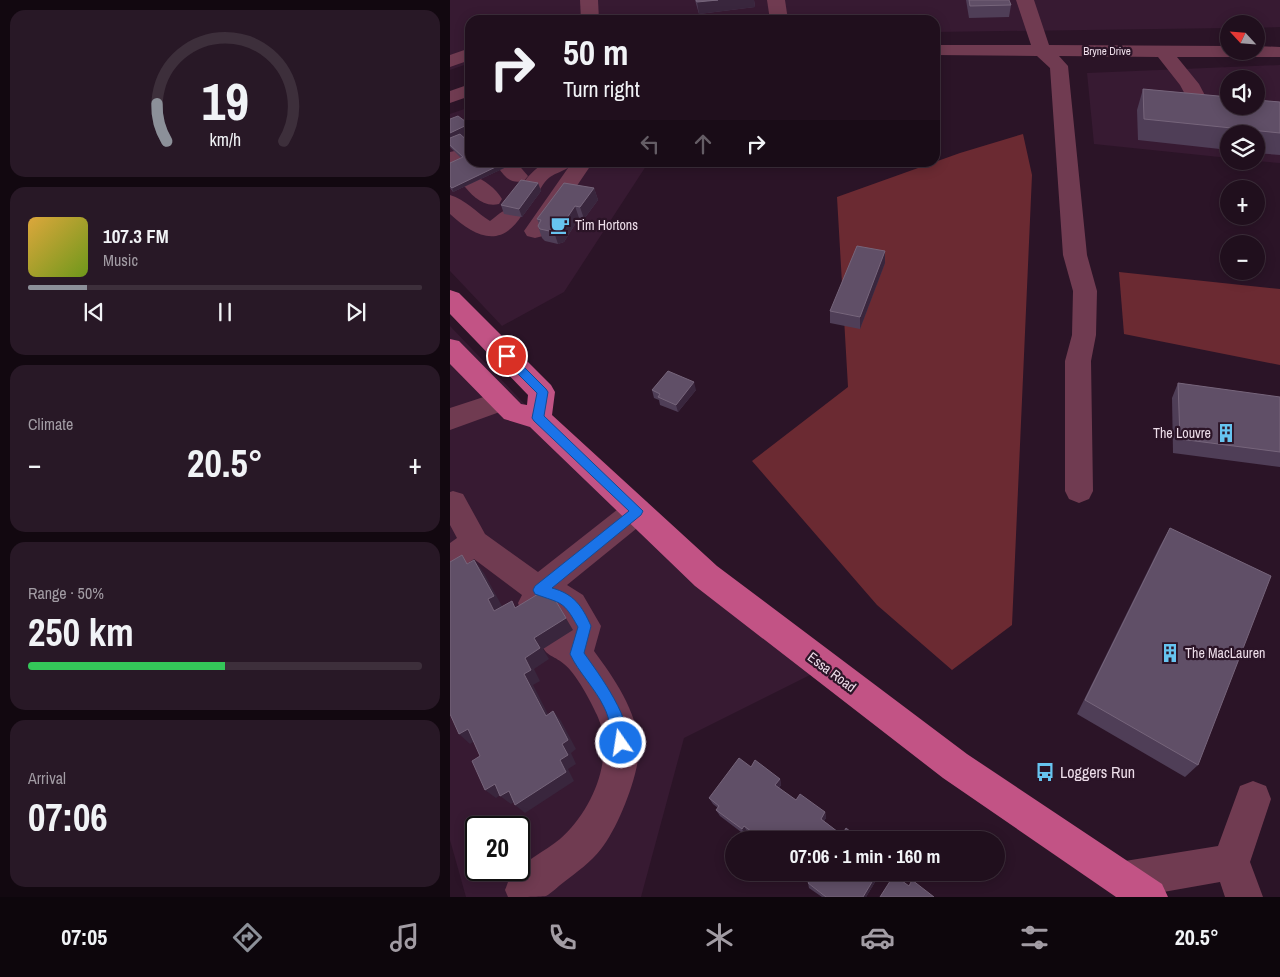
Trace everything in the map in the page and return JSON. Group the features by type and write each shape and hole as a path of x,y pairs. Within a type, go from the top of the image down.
{"main road":[{"path":"450,299 542,392 538,418"},
{"name":"Essa Road","path":"450,348 513,412 538,418 706,576 940,754 1137,889"}],"street":[{"path":"588,0 590,15"},
{"path":"776,0 778,15"},
{"path":"1025,0 1042,51 1059,66 1075,255 1085,291 1084,334 1078,361 1078,491"},
{"name":"Bryne Drive","path":"940,50 1280,52"},
{"path":"1164,52 1189,84 1200,105"},
{"path":"450,61 465,56"},
{"path":"450,97 465,92"},
{"path":"525,174 547,167"},
{"path":"535,232 580,167"},
{"path":"473,183 490,199"},
{"path":"450,202 468,218 488,230 499,226 511,215"},
{"path":"450,419 502,400"},
{"path":"453,503 474,543 538,601"},
{"path":"538,601 637,511"},
{"path":"450,559 474,543"},
{"path":"524,890 586,839 615,788 622,755 619,730 610,703 566,648 584,626 571,603 559,595 538,601"},
{"path":"1244,897 1231,862 1253,799"},
{"path":"1137,889 1231,862"}],"shaded area":[{"path":"450,0 1280,0 1280,27 1265,28 1265,15 1220,15 1220,28 940,32 940,15 465,15 465,65 450,70"},
{"path":"1280,65 1280,163 1265,162 1265,125 1220,125 1220,157 1094,144 1087,73"},
{"path":"465,109 465,167 645,167 564,292 502,326 450,271 450,114"},
{"path":"1023,134 1032,175 1012,625 952,670 877,605 752,461 848,387 837,197 921,167 940,167 940,160"},
{"path":"1119,272 1280,289 1280,365 1124,334"},
{"path":"450,326 538,418 826,667 684,738 641,897 466,897 450,840"}],"building":[{"path":"696,0 718,0 697,2"},
{"path":"969,0 1009,0 1011,5 970,6"},
{"path":"1143,89 1220,96 1220,115 1265,115 1265,101 1280,102 1280,133 1265,131 1265,125 1220,125 1220,127 1144,119"},
{"path":"458,116 465,121 465,126 450,133 450,119"},
{"path":"460,134 465,138 465,167 496,167 452,188 450,186 450,163 463,157 450,145 450,138"},
{"path":"521,180 538,183 519,209 501,205"},
{"path":"564,183 594,188 580,207 575,206 559,230 554,232 540,229 538,226 541,220 537,219"},
{"path":"857,246 885,251 860,317 830,311"},
{"path":"668,371 694,382 676,405 658,397 660,394 652,390"},
{"name":"The Louvre","path":"1178,383 1280,397 1280,452 1180,439"},
{"name":"The MacLauren","path":"1170,528 1271,576 1198,765 1085,700"},
{"path":"462,555 467,564 474,560 494,596 488,599 494,611 512,601 515,608 548,588 566,618 534,638 540,648 525,658 531,670 524,674 546,716 553,711 568,740 562,744 568,755 560,760 566,772 515,805 509,791 500,796 495,784 485,790 472,761 480,756 468,729 459,734 450,714 450,562"},
{"path":"739,758 751,767 755,760 780,779 775,785 796,800 800,794 825,812 821,819 837,831 751,831 744,826 742,829 716,810 719,806 709,798"},
{"path":"809,881 873,881 863,897 826,897 808,883"},
{"path":"890,881 902,881 909,886 913,881 934,897 880,897"}],"place":[{"name":"Tim Hortons","path":"560,225"},
{"name":"The Louvre","path":"1226,433"},
{"name":"The MacLauren","path":"1170,653"},
{"name":"Loggers Run","path":"1045,772"}],"route":[{"path":"507,356 542,392 538,418 637,511 539,590 559,595 571,603 584,626 577,654 610,703 619,730 621,743"}]}
